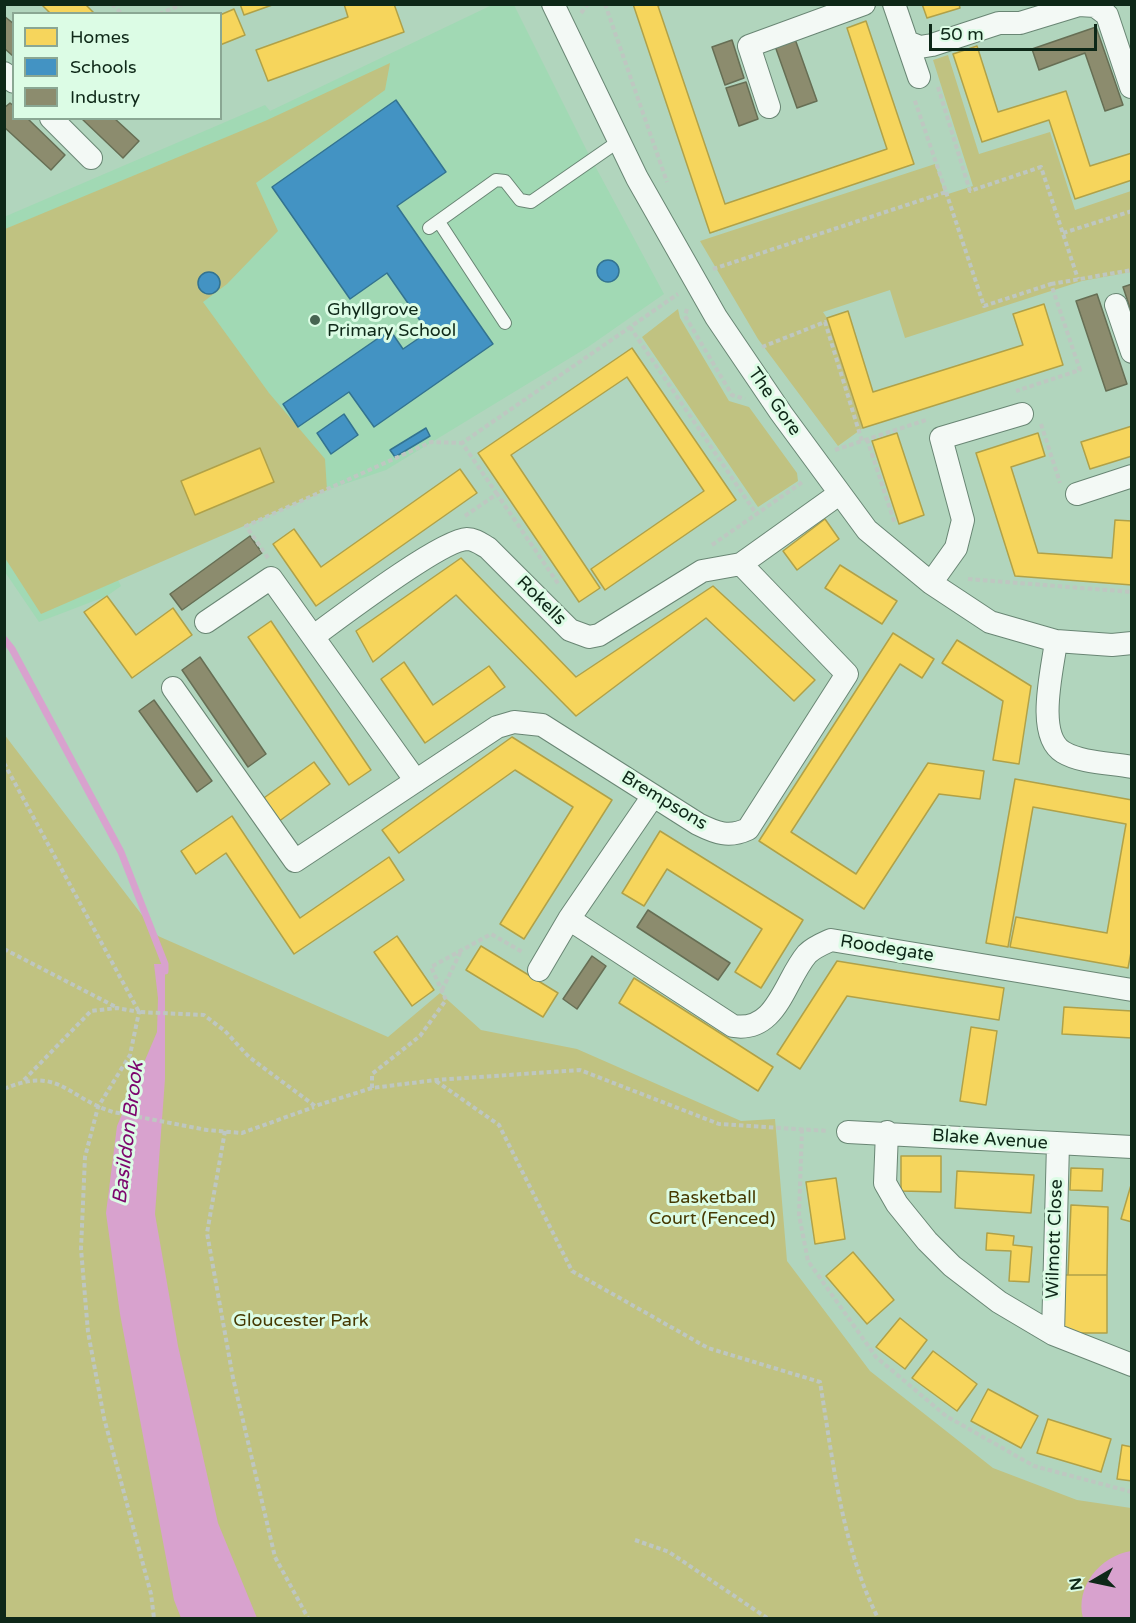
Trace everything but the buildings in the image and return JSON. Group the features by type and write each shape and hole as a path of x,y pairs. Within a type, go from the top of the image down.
{"street":[{"path":"769,107 749,46 864,4"},
{"path":"894,4 922,84"},
{"path":"907,42 920,47 932,45 1017,14 1079,5 1095,6 1103,9 1107,15 1131,87"},
{"name":"The Gore","path":"558,6 619,141 716,317 839,494 867,530 931,583 990,622 1056,641 1112,645 1131,643"},
{"path":"53,120 91,158"},
{"path":"1116,305 1131,352"},
{"path":"931,583 956,548 963,520 942,438 1031,410"},
{"path":"1074,487 1131,476"},
{"name":"Rokells","path":"314,636 439,549 467,539 478,541 488,548 570,630 589,636 598,635 616,627 702,571 741,564 839,494"},
{"name":"Brempsons","path":"173,688 295,861 497,727 530,722 542,724 653,796 718,834 737,834 748,829 847,674 741,564"},
{"path":"206,622 271,578 416,781"},
{"path":"1056,641 1047,715 1048,730 1053,744 1064,753 1131,767"},
{"path":"541,967 569,919 653,796"},
{"name":"Roodegate","path":"569,919 733,1026 744,1028 767,1018 807,955 818,945 831,940 1131,990"},
{"name":"Blake Avenue","path":"848,1132 887,1132 1131,1148"},
{"path":"887,1132 885,1183 897,1204 927,1241 952,1266 999,1302 1053,1334 1131,1365"},
{"name":"Wilmott Close","path":"1053,1334 1058,1144"}],"lane":[{"path":"505,323 434,225 496,180 505,181 520,200 531,202 619,141"}],"path":[{"path":"164,12 183,4"},
{"path":"605,4 670,192"},
{"path":"922,84 946,192 984,306 1051,284 1131,270"},
{"path":"922,84 970,191 1041,167 1078,279"},
{"path":"708,271 946,192"},
{"path":"1063,233 1131,211"},
{"path":"1007,394 1080,370 1051,284"},
{"path":"272,564 246,526 431,442 462,443 681,292 685,298"},
{"path":"688,305 685,316 732,395 752,401"},
{"path":"758,349 825,322 896,527"},
{"path":"630,327 757,515"},
{"path":"1029,387 1031,410 1060,484 1074,487"},
{"path":"830,452 932,418"},
{"path":"462,443 563,591"},
{"path":"709,548 804,483 802,473"},
{"path":"458,521 497,494"},
{"path":"968,586 963,578 1131,592"},
{"path":"4,763 139,1012 129,1055 98,1107 85,1157 81,1249 88,1332 104,1418 151,1594 154,1618"},
{"path":"372,1088 372,1074 420,1036 446,1000 431,967 491,934 541,967"},
{"path":"4,949 117,1008"},
{"path":"441,990 461,950"},
{"path":"4,1089 24,1080 91,1011 117,1008 139,1012 204,1015 225,1031 249,1057 315,1106"},
{"path":"24,1080 48,1080 69,1088 98,1107 113,1112 242,1133 372,1088 436,1080 580,1070 719,1124 848,1132"},
{"path":"436,1080 499,1125 572,1271 708,1348 820,1382 837,1482 862,1583 878,1618"},
{"path":"802,1129 799,1215 808,1261 876,1357 946,1416 1034,1466 1131,1492"},
{"path":"225,1131 207,1233 233,1378 275,1557 309,1618"},
{"path":"635,1540 669,1552 767,1618"}],"shaded area":[{"name":"Ghyllgrove Primary School","path":"492,5 514,5 587,151 664,294 588,347 386,470 306,497 89,524 121,586 107,596 39,622 5,572 4,217 265,105 270,111"}],"green space":[{"path":"948,55 979,154 1050,132 1075,210 1131,191 1131,272 1082,281 905,338 890,290 823,312 827,318 863,428 838,446 758,339 700,241 935,164 945,195 973,186 933,60"},
{"path":"390,63 385,90 256,183 278,231 227,284 203,302 269,393 325,459 327,490 41,614 5,558 5,229 265,121"},
{"path":"678,309 680,318 729,401 749,407 797,473 798,481 758,507 642,337"},
{"name":"Gloucester Park","path":"4,734 158,936 388,1037 440,993 481,1030 577,1049 741,1121 775,1119 787,1261 870,1371 993,1468 1077,1500 1131,1508 1131,1618 5,1618"}],"water":[{"path":"154,964 165,964 165,1079 155,1214 178,1346 218,1523 257,1618 181,1618 174,1600 120,1314 106,1213 117,1126 157,1032 158,998"},
{"path":"1131,1551 1131,1618 1083,1618 1081,1606 1083,1595 1092,1575 1109,1559"}],"waterway":[{"name":"Basildon Brook","path":"4,639 12,649 121,852 165,964 165,971"}],"place":[{"name":"Ghyllgrove Primary School","path":"315,320"}],"park label":[{"name":"Basketball Court (Fenced)","path":"712,1208"}]}
